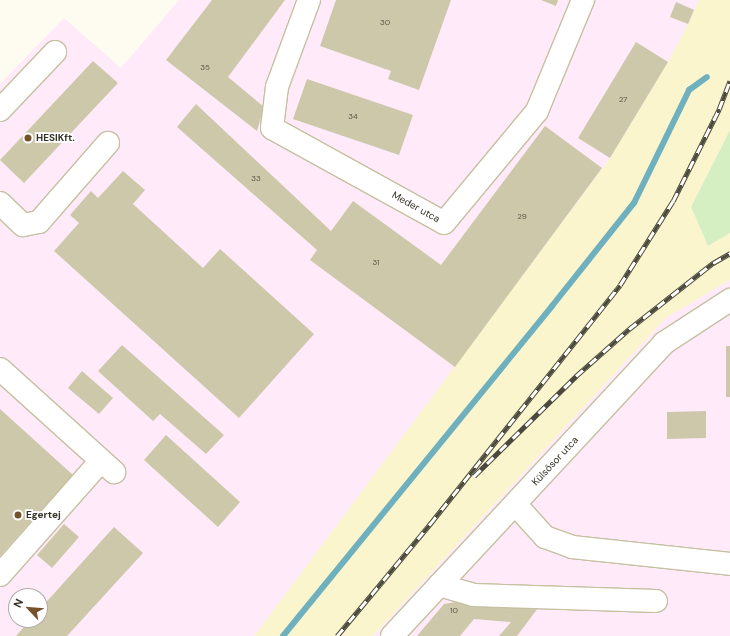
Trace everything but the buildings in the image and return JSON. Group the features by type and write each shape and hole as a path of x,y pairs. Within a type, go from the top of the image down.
{"street":[{"name":"Meder utca","path":"308,0 277,87 272,128 444,223 537,111 583,0"},
{"path":"0,110 55,52"},
{"path":"0,203 23,225 39,222 108,143"},
{"name":"Külsősor utca","path":"392,636 664,343 730,300"},
{"path":"0,369 108,467 0,575"},
{"path":"515,504 545,537 572,547 730,564"},
{"path":"440,585 473,595 656,601"}],"shaded area":[{"path":"179,0 699,0 668,62 610,158 254,636 0,636 0,84 64,18 121,68"},
{"path":"699,0 730,0 730,130 691,207 708,246 730,233 730,280 666,318 373,636 254,636 610,158 668,62"},
{"path":"730,280 730,636 373,636 666,318"}],"green space":[{"path":"730,130 730,233 708,246 691,207"}],"waterway":[{"path":"283,636 634,203 689,90 707,77"}],"railway":[{"path":"337,636 430,524 620,285 673,201 719,109 730,81"},
{"path":"474,476 576,376 629,329 713,263 730,253"}],"place":[{"name":"HESIKft.","path":"28,138"},
{"name":"Egertej","path":"18,515"}]}
